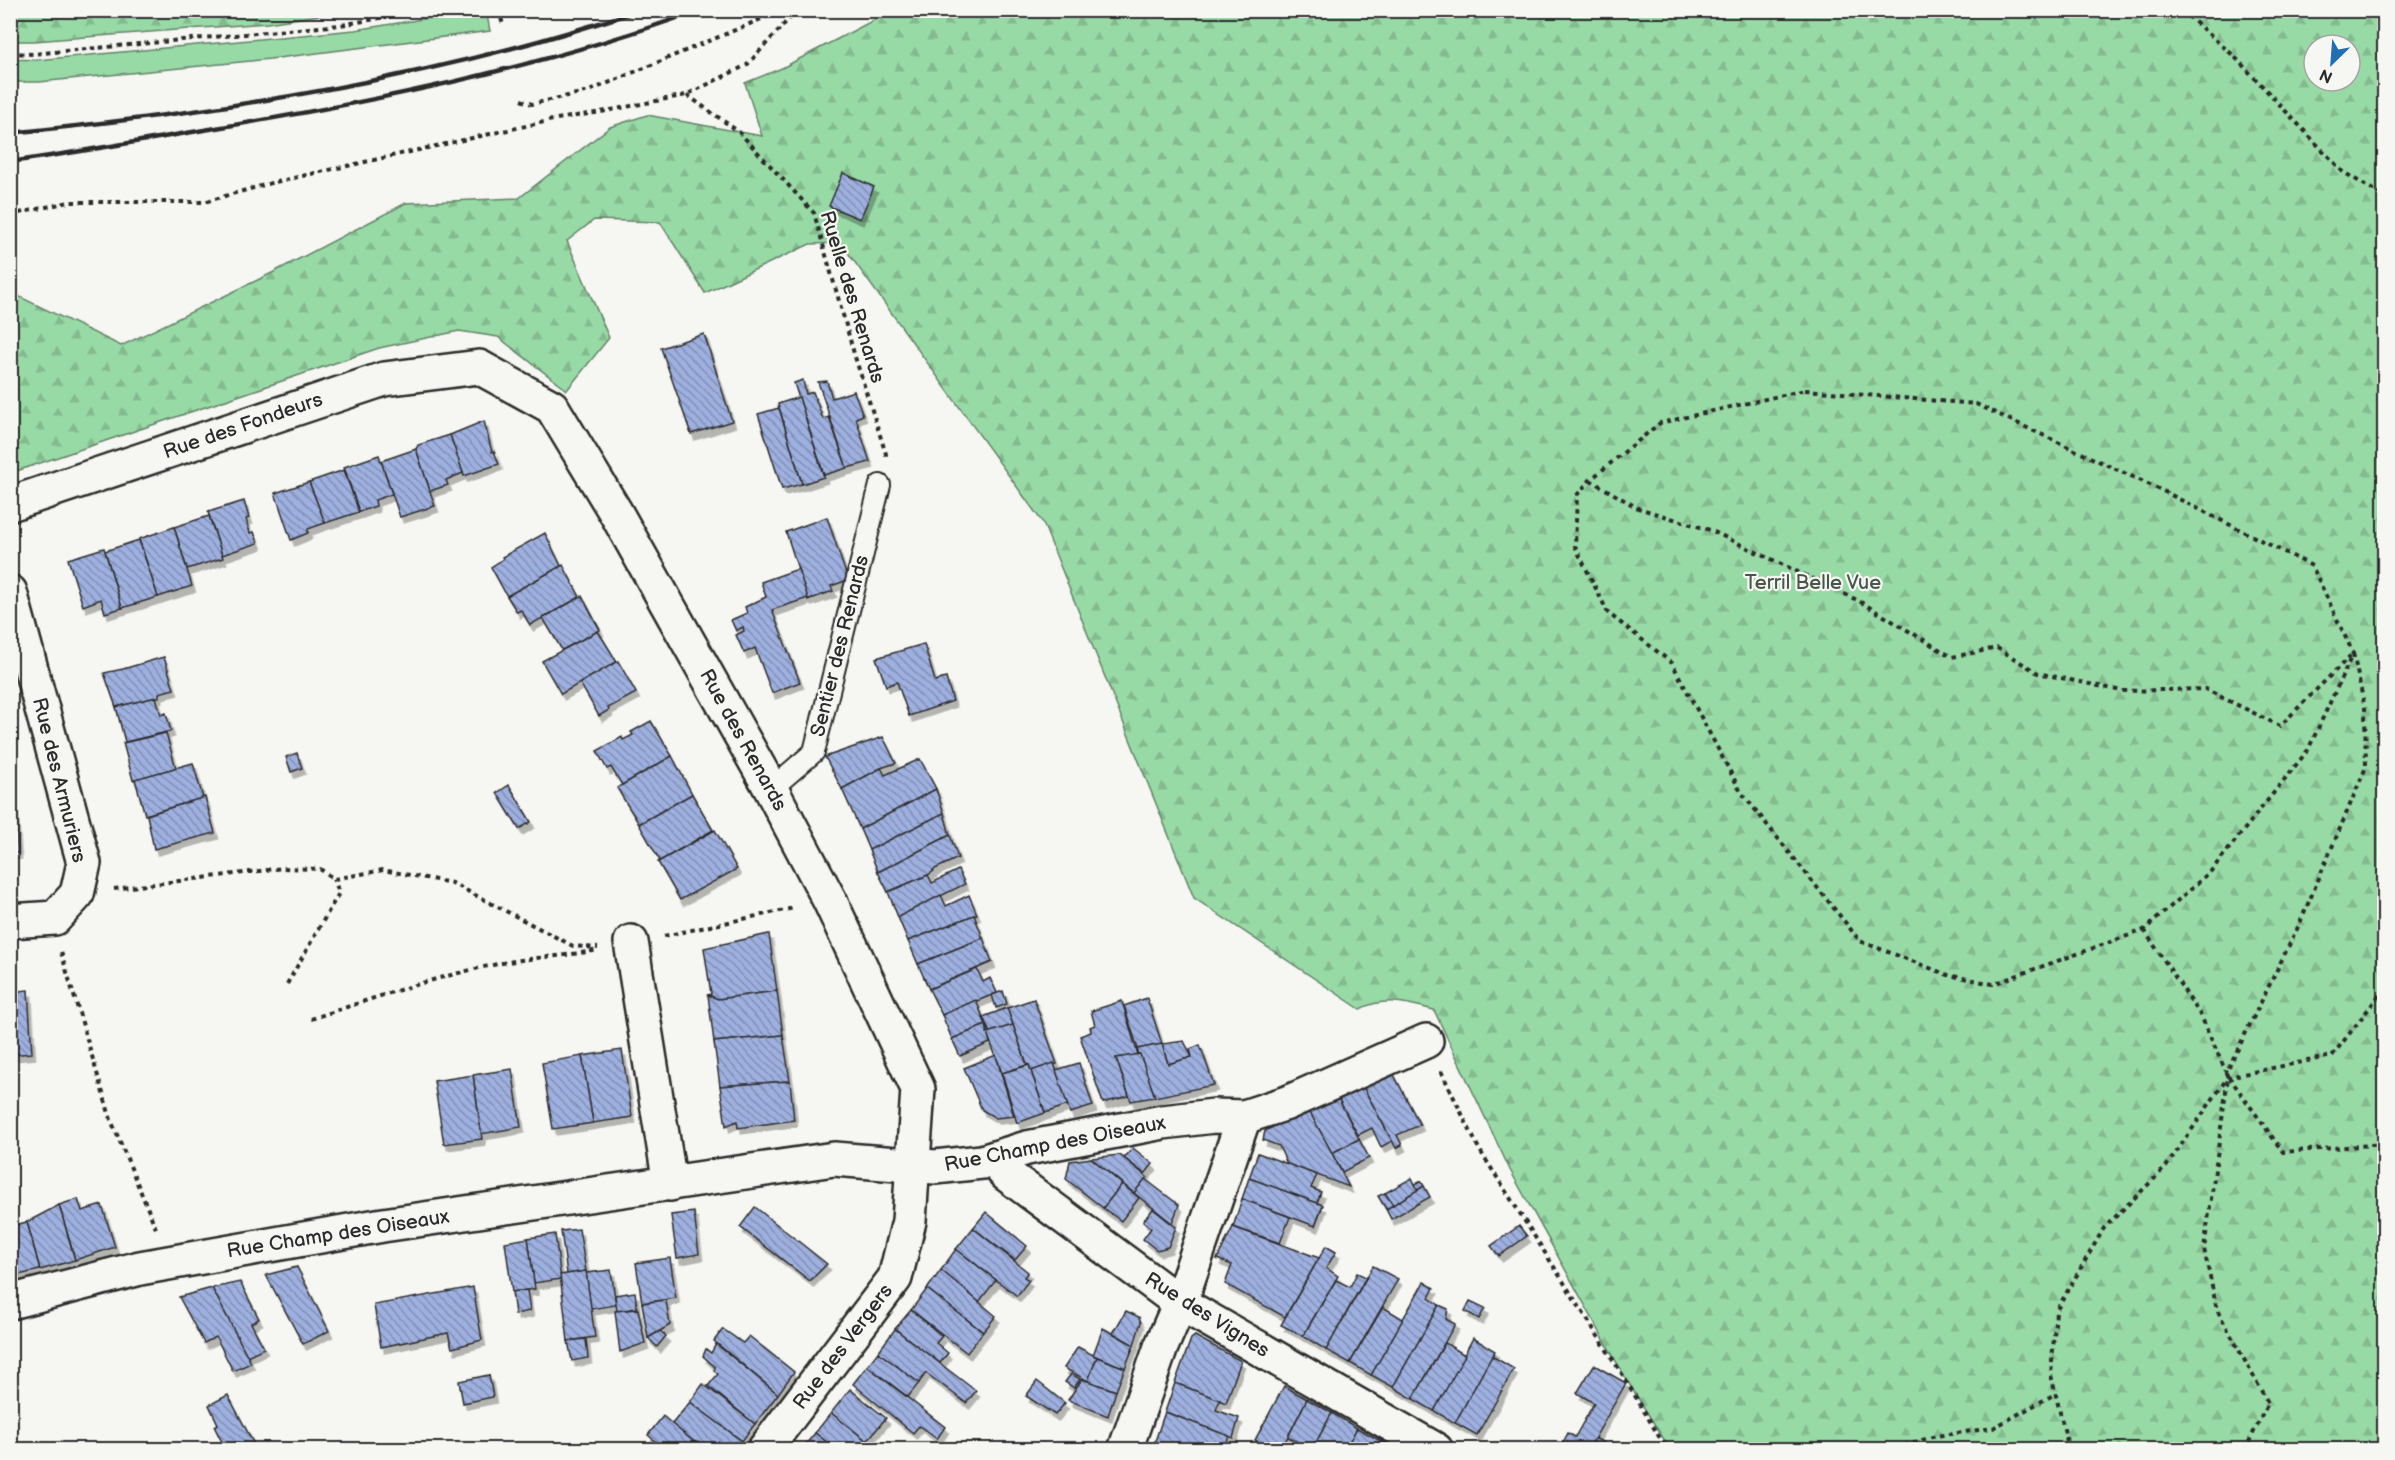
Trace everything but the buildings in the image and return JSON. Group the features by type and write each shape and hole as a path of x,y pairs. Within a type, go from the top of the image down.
{"street":[{"name":"Rue des Fondeurs","path":"10,504 384,379 479,368"},
{"name":"Rue des Renards","path":"479,368 552,407 616,513 771,789 830,901 918,1089 914,1165"},
{"name":"Rue des Armuriers","path":"10,592 84,863 77,894 55,918"},
{"path":"10,921 55,918"},
{"path":"631,942 670,1184"},
{"name":"Rue Champ des Oiseaux","path":"10,1302 140,1268 383,1225 834,1159 935,1167 982,1162 1028,1148 1163,1122 1214,1116 1244,1117 1287,1103 1426,1041"},
{"path":"1125,1449 1161,1347 1180,1303 1244,1117"},
{"name":"Rue des Vignes","path":"993,1159 1006,1174 1180,1303 1436,1449"},
{"name":"Rue des Vergers","path":"764,1449 895,1278 909,1221 914,1165"}],"lane":[{"name":"Sentier des Renards","path":"771,789 814,752 880,485"}],"path":[{"path":"10,53 33,54 341,25 426,10"},
{"path":"498,10 503,24"},
{"path":"521,100 532,104 589,91 783,10"},
{"path":"10,215 69,202 204,202 271,183 557,119 686,95 747,65 797,10"},
{"path":"2181,10 2234,56 2343,172 2385,196"},
{"name":"Ruelle des Renards","path":"686,95 739,132 814,213 855,357 886,454 880,485"},
{"path":"2068,1449 2050,1375 2056,1311 2104,1228 2166,1167 2227,1075 2298,925 2366,766 2365,708 2353,653 2312,566 2165,492 1976,404 1805,390 1660,423 1590,480 1577,495 1575,546 1608,613 1672,663 1742,792 1860,941 1948,975 1994,984 2144,930 2211,871 2308,750 2353,653"},
{"path":"1590,480 1638,508 1710,530 1859,601 1952,657 1997,648 2038,673 2122,692 2205,689 2280,726 2353,653"},
{"path":"77,894 217,874 283,868 320,869 334,879 339,893 287,984"},
{"path":"311,1019 376,997 495,964 608,949 573,946 452,883 383,870 334,879"},
{"path":"631,942 830,901"},
{"path":"55,918 63,964 111,1119 170,1262"},
{"path":"2144,930 2201,1016 2227,1075 2283,1152 2385,1143"},
{"path":"2227,1075 2332,1056 2385,988"},
{"path":"1426,1041 1479,1149 1667,1449"},
{"path":"2227,1075 2204,1249 2217,1310 2268,1403 2246,1449"},
{"path":"1887,1449 1936,1436 1993,1428 2055,1394"}],"green space":[{"path":"11,10 347,11 267,23 11,41"},
{"path":"472,11 487,15 490,31 270,59 39,82 11,82 11,59 37,60 355,30"},
{"name":"Terril Belle Vue","path":"891,11 2384,11 2384,1449 1670,1449 1626,1379 1510,1170 1434,1010 1397,1002 1378,1003 1360,1009 1194,898 1043,523 841,243 810,244 705,293 660,222 594,220 567,241 609,338 567,390 498,337 459,331 379,348 11,473 10,279 20,297 121,346 272,273 406,203 519,198 610,127 647,115 762,136 745,83 782,68"}],"railway":[{"path":"10,133 170,114 329,89 486,55 640,10"},
{"path":"10,162 326,109 389,96 577,50 700,10"}]}
